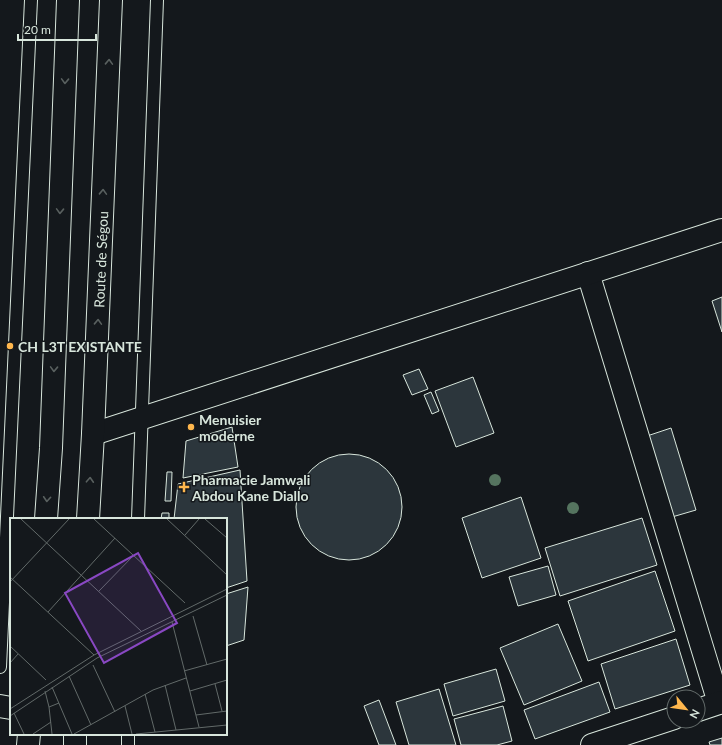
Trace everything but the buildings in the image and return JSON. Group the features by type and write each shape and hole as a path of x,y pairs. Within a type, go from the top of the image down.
{"main road":[{"path":"46,518 51,448 68,0"},
{"name":"Route de Ségou","path":"88,518 112,0"},
{"path":"93,434 722,230"},
{"path":"588,273 721,703 706,708"},
{"path":"0,706 10,708"},
{"path":"592,745 666,721"},
{"path":"28,745 29,735"}],"lane":[{"path":"0,666 31,0"},
{"path":"138,518 157,0"}],"place":[{"name":"CH L3T EXISTANTE","path":"10,346"},
{"name":"Menuisier moderne","path":"191,427"},
{"name":"Pharmacie Jamwali Abdou Kane Diallo","path":"184,487"}]}
